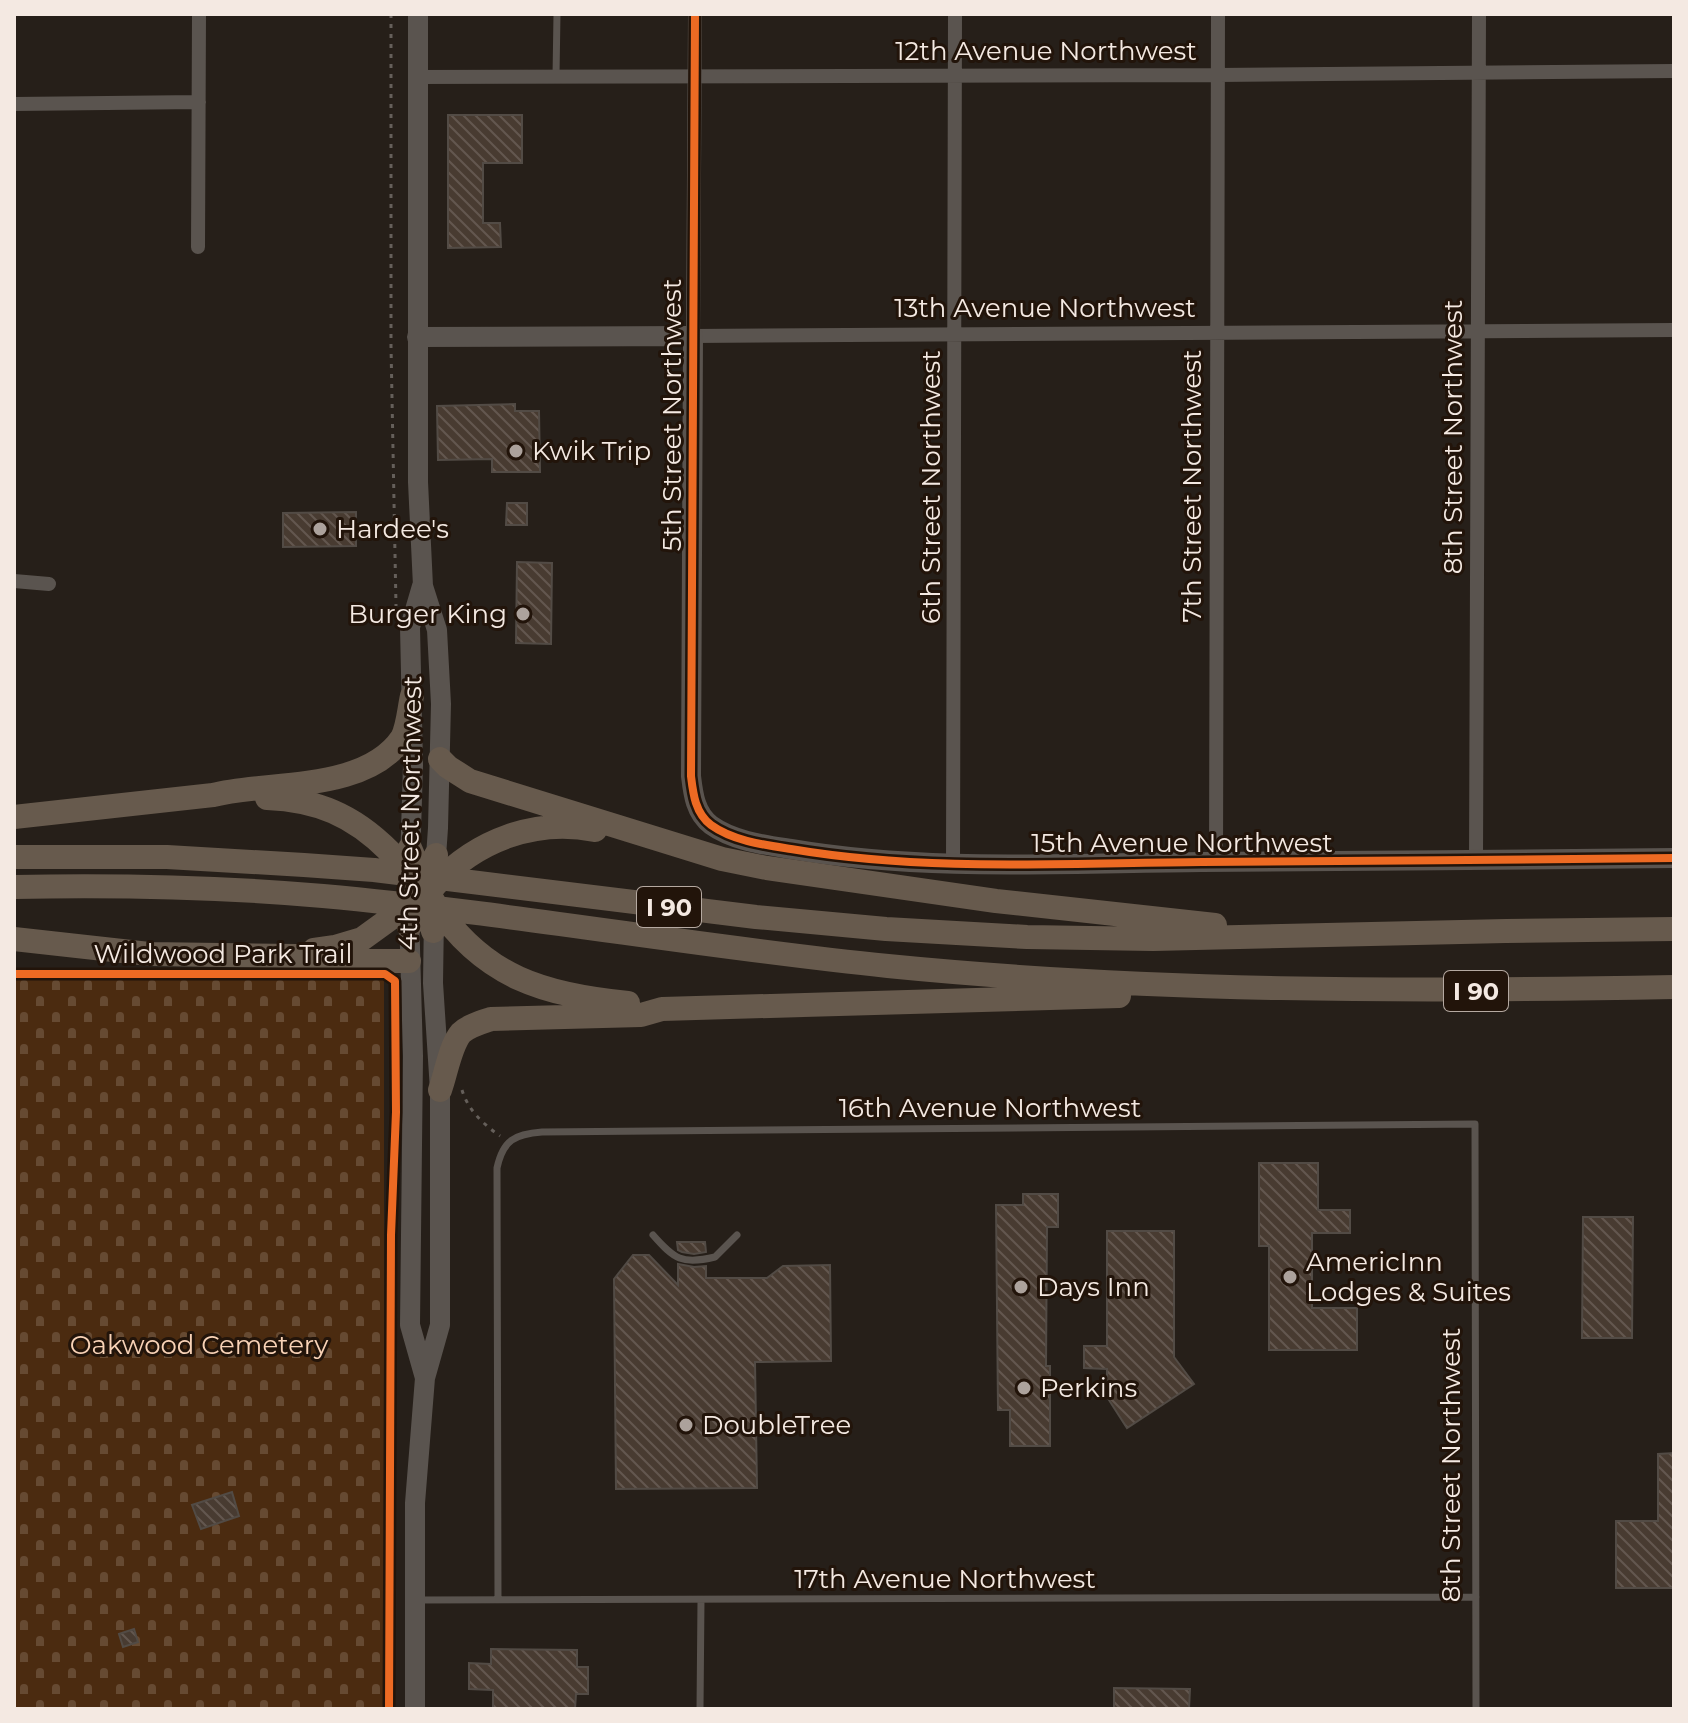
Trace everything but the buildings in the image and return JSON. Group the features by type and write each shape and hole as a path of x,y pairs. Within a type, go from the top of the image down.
{"highway":[{"path":"14,817 213,795 236,789 309,782 349,774 368,768 384,758 403,735 412,696"},
{"path":"440,759 470,781 722,859 815,876 996,901 1325,935"},
{"path":"213,795 305,802 348,818 371,833 420,902 452,926 498,969 537,987 662,1009"},
{"path":"296,956 362,939 420,902 456,865 482,848 526,830 554,826 593,829 648,846 671,843"},
{"path":"14,939 149,954 296,956 311,961 420,902 436,855"},
{"name":"I 90","path":"14,857 167,857 304,865 756,917 1027,937 1153,939 1674,929"},
{"name":"I 90","path":"14,887 193,888 321,896 892,966 1164,985 1475,991 1674,987"},
{"path":"440,1090 451,1052 461,1033 491,1019 641,1015 662,1009 1278,989"}],"street":[{"path":"198,247 199,14"},
{"name":"4th Street Northwest","path":"418,14 418,482 423,586 437,630 441,704 436,855"},
{"name":"5th Street Northwest","path":"695,14 691,776 700,814"},
{"name":"6th Street Northwest","path":"953,864 955,14"},
{"name":"7th Street Northwest","path":"1216,862 1218,14"},
{"name":"8th Street Northwest","path":"1476,861 1479,14"},
{"name":"12th Avenue Northwest","path":"417,77 1674,71"},
{"path":"14,104 199,102"},
{"name":"13th Avenue Northwest","path":"417,337 1674,330"},
{"path":"14,581 49,584"},
{"name":"4th Street Northwest","path":"423,586 410,627 420,902 413,1056 410,1325 425,1378"},
{"name":"15th Avenue Northwest","path":"700,814 711,825 757,843 851,858 953,864 1674,858"},
{"name":"4th Street Northwest","path":"415,1709 415,1503 425,1378 440,1325 440,1090 433,983 420,902"}],"lane":[{"path":"556,76 557,14"},
{"name":"16th Avenue Northwest","path":"498,1600 497,1168 502,1149 516,1136 542,1132 1475,1124"},
{"name":"8th Street Northwest","path":"1475,1124 1476,1709"},
{"path":"653,1235 668,1252 680,1259 715,1257 737,1235"},
{"name":"17th Avenue Northwest","path":"416,1600 1476,1597"},
{"path":"700,1709 701,1600"}],"path":[{"path":"391,14 391,386 396,619"}],"green space":[{"name":"Oakwood Cemetery","path":"384,978 384,1709 14,1709 14,980"}],"cycle path":[{"path":"695,14 691,776 698,809 711,825 739,839 771,846 842,856 944,863 1674,858"},
{"name":"Wildwood Park Trail","path":"14,974 385,974 395,981 389,1709"}],"place":[{"name":"Kwik Trip","path":"516,451"},
{"name":"Hardee's","path":"320,529"},
{"name":"Burger King","path":"523,614"},
{"name":"AmericInn Lodges & Suites","path":"1290,1277"},
{"name":"Days Inn","path":"1021,1287"},
{"name":"Perkins","path":"1024,1388"},
{"name":"DoubleTree","path":"686,1425"}]}
